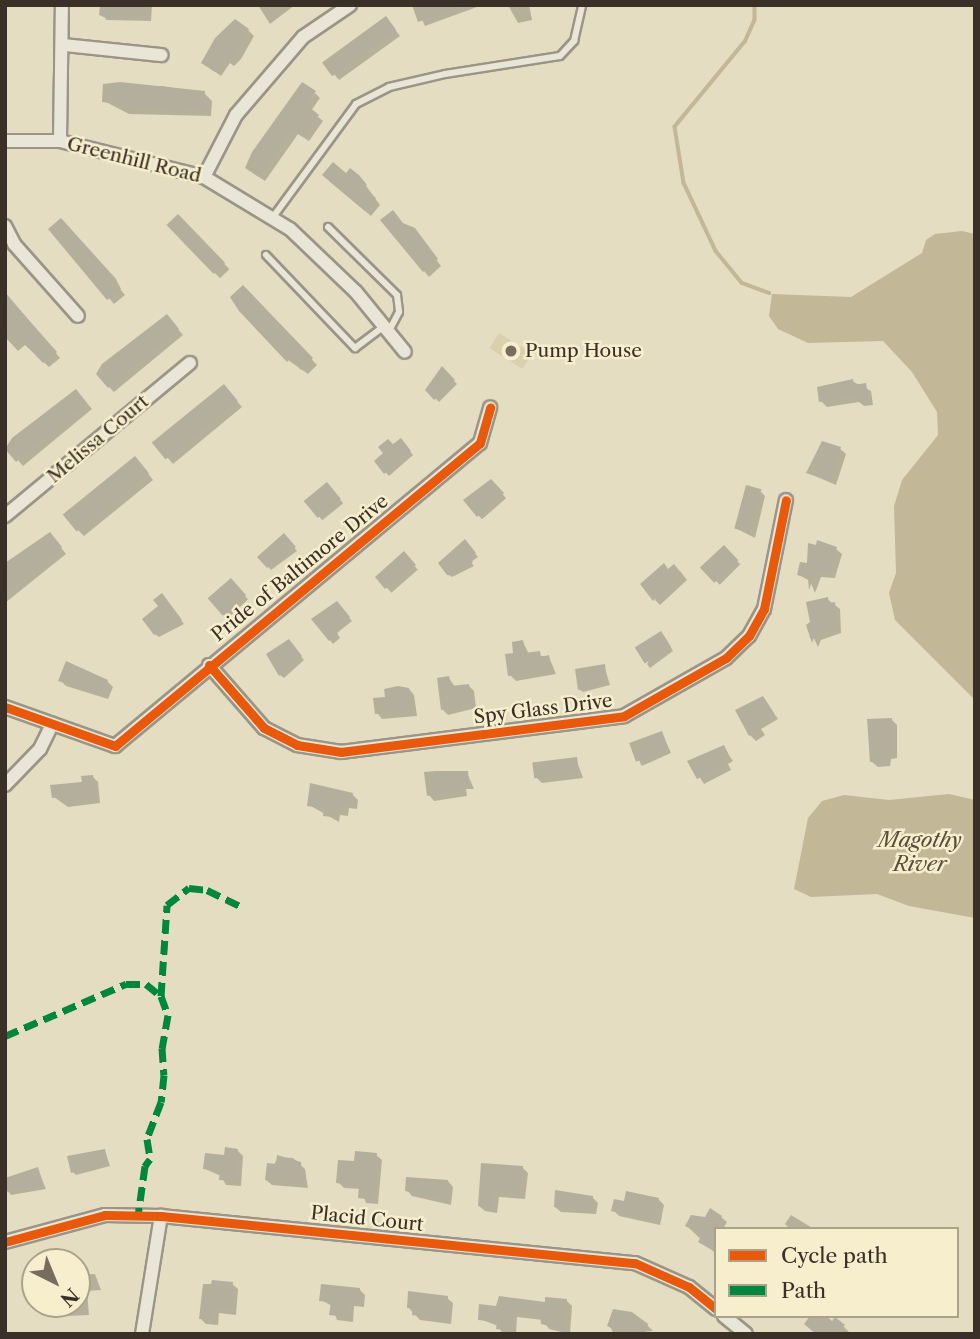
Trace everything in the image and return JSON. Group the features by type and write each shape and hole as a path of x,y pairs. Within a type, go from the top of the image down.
{"street":[{"path":"60,141 64,46 62,5"},
{"path":"204,177 236,115 303,37 350,5"},
{"path":"64,46 161,54"},
{"name":"Greenhill Road","path":"5,141 60,141 204,177 273,217 325,260 388,328 405,352"},
{"path":"5,226 14,244 78,316"},
{"name":"Melissa Court","path":"5,516 190,363"},
{"name":"Pride of Baltimore Drive","path":"52,724 115,746 209,665 480,443 490,407"},
{"name":"Spy Glass Drive","path":"209,665 264,728 297,744 341,752 624,716 726,658 749,636 764,609 786,500"},
{"path":"5,707 52,724 40,749 5,785"},
{"name":"Placid Court","path":"5,1242 105,1215 161,1216 635,1264 689,1287 714,1307"},
{"path":"142,1334 161,1216"},
{"path":"726,1318 746,1334"}],"lane":[{"path":"273,217 356,104 389,87 445,74 560,56 574,41 582,5"},
{"path":"266,255 355,348 388,328 399,312 397,295 328,227"}],"shaded area":[{"name":"Pump House","path":"499,333 532,354 523,369 489,348"}],"water":[{"path":"962,231 975,234 975,700 895,620 889,593 896,573 894,506 902,480 938,435 937,412 912,372 883,341 808,343 778,329 769,316 772,294 851,297 922,253 926,240 935,234"},
{"name":"Magothy River","path":"949,794 975,800 975,918 909,906 877,894 811,897 794,889 808,818 822,801 844,795 889,800"}],"building":[{"path":"100,5 146,5 146,16 106,18 99,15"},
{"path":"412,5 466,5 466,6 418,22"},
{"path":"386,16 396,30 332,76 322,62"},
{"path":"235,19 249,29 236,53 228,62 224,59 215,72 201,63 215,38"},
{"path":"120,82 205,91 204,109 177,111 102,102 103,84"},
{"path":"302,82 316,91 307,105 319,115 303,137 292,130 259,177 245,168 252,152"},
{"path":"333,162 346,173 350,168 359,175 367,185 364,188 376,198 365,211 322,175"},
{"path":"393,210 403,223 415,228 438,259 423,272 380,220"},
{"path":"178,214 225,263 214,274 166,225"},
{"path":"61,218 116,279 121,289 107,300 48,229"},
{"path":"243,285 313,358 301,370 290,358 287,362 239,311 230,297"},
{"path":"5,293 57,352 43,363 5,323"},
{"path":"167,314 179,329 108,388 96,374 102,364"},
{"path":"442,366 455,380 434,400 425,390"},
{"path":"853,379 854,385 866,383 869,400 857,402 856,396 819,402 817,387"},
{"path":"224,384 238,401 166,460 152,443"},
{"path":"76,389 87,403 16,462 5,449 12,438"},
{"path":"401,438 411,451 384,474 374,461 383,453 378,447 388,439 393,444"},
{"path":"822,441 841,447 830,481 806,473"},
{"path":"135,456 149,473 77,532 63,515"},
{"path":"491,479 504,493 477,517 463,500"},
{"path":"327,482 341,499 318,518 304,501"},
{"path":"746,485 761,489 750,533 734,528"},
{"path":"50,532 62,547 5,594 5,563"},
{"path":"284,533 296,547 267,568 257,557"},
{"path":"465,539 476,553 469,558 473,562 454,576 447,575 438,563"},
{"path":"817,540 837,547 829,573 815,572 809,590 808,578 797,575 800,562 807,563 808,543 816,545"},
{"path":"724,545 738,560 714,583 700,568"},
{"path":"404,551 416,565 385,589 375,577"},
{"path":"664,563 668,569 674,564 682,574 653,601 640,584"},
{"path":"231,578 246,595 223,616 208,598"},
{"path":"162,593 182,620 154,635 142,619 158,606 153,600"},
{"path":"828,597 829,603 835,602 837,627 815,635 812,643 806,625 810,622 806,602"},
{"path":"337,601 350,617 335,629 338,634 329,641 311,619"},
{"path":"661,631 671,647 645,664 635,647"},
{"path":"289,639 302,656 279,676 266,654"},
{"path":"523,640 525,653 540,651 541,657 549,655 551,669 508,676 505,654 513,653 512,642"},
{"path":"66,661 108,680 102,694 58,681"},
{"path":"605,664 607,682 578,690 575,669"},
{"path":"449,676 451,686 469,684 472,703 441,710 437,678"},
{"path":"398,686 409,688 412,711 375,714 373,698 385,697 384,689"},
{"path":"763,696 774,713 757,723 761,729 749,736 735,710"},
{"path":"892,718 893,753 886,754 886,761 870,762 867,719"},
{"path":"662,731 669,750 636,762 629,743"},
{"path":"724,745 729,755 723,758 726,764 697,779 687,761"},
{"path":"577,757 579,773 534,778 532,762"},
{"path":"468,771 469,783 461,784 462,790 427,796 424,772"},
{"path":"93,775 96,798 61,802 60,797 52,798 50,785 82,782 81,776"},
{"path":"310,783 353,793 352,804 344,803 342,811 334,810 333,817 323,816 324,808 307,806"},
{"path":"225,1147 238,1149 236,1181 219,1180 220,1171 203,1169 205,1153 224,1155"},
{"path":"105,1149 108,1163 71,1173 67,1156"},
{"path":"355,1151 377,1153 373,1200 358,1198 359,1185 336,1183 338,1160 354,1161"},
{"path":"277,1155 301,1162 302,1183 265,1180 267,1163 276,1164"},
{"path":"481,1163 523,1166 520,1194 494,1192 492,1208 478,1206"},
{"path":"38,1167 44,1186 5,1192 5,1178"},
{"path":"406,1177 448,1180 446,1200 405,1191"},
{"path":"555,1190 593,1196 591,1210 554,1207"},
{"path":"626,1191 659,1198 655,1221 611,1211 614,1199 624,1201"},
{"path":"710,1208 722,1216 719,1227 714,1227 712,1250 698,1242 702,1235 685,1226 691,1215 705,1217"},
{"path":"212,1280 233,1282 231,1310 214,1309 213,1320 199,1319 203,1284 211,1284"},
{"path":"321,1284 360,1288 359,1302 349,1301 348,1317 329,1315 331,1302 319,1301"},
{"path":"408,1291 448,1296 446,1320 412,1315 413,1308 407,1308"},
{"path":"499,1296 545,1302 545,1297 567,1299 565,1330 541,1324 540,1314 512,1313 510,1331 496,1329 497,1322 478,1320 479,1304 496,1306"},
{"path":"613,1309 632,1312 648,1324 645,1334 612,1334 614,1329 607,1326"},
{"path":"808,1318 828,1318 832,1321 836,1318 845,1325 837,1334 816,1334 804,1324"}],"waterway":[{"path":"755,5 755,20 745,42 675,127 684,183 716,251 742,283 769,293"}],"marked path":[{"path":"161,996 167,905 189,888 207,890 244,908"},
{"path":"5,1036 126,984 146,984 161,996 168,1015 162,1048 164,1075 161,1102 147,1139 150,1159 145,1166 138,1216"}],"cycle path":[{"path":"5,707 115,746 480,443 490,407"},
{"path":"209,665 264,728 297,745 341,752 624,716 726,658 749,636 764,609 786,500"},
{"path":"5,1242 105,1215 161,1216 635,1263 689,1287 714,1307"}],"place":[{"name":"Pump House","path":"511,351"}]}
